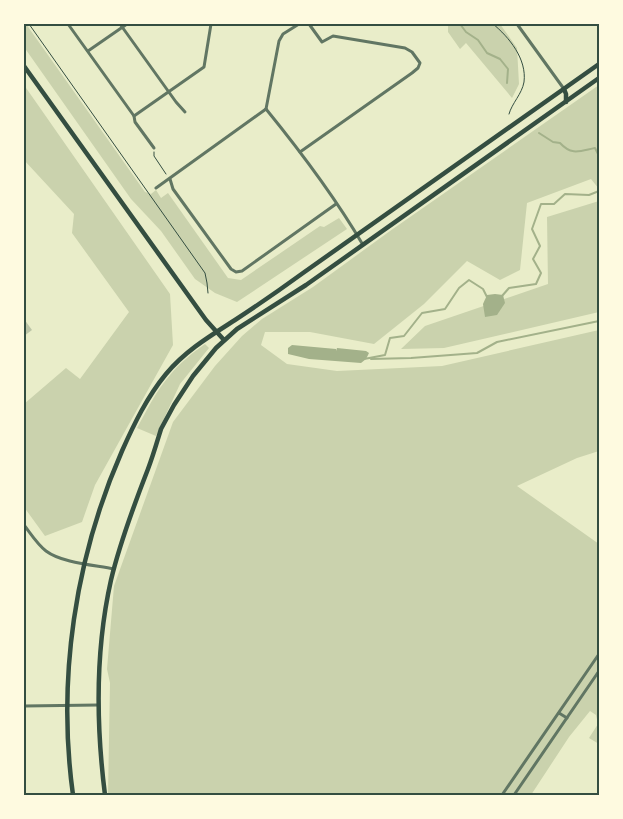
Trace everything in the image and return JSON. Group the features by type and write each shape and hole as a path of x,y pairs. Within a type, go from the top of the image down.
{"main road":[{"path":"73,795 67,706 72,628 85,563 95,523 126,442 161,380 178,361 216,332 599,64"},
{"path":"24,66 114,193 216,332 224,340"},
{"path":"105,795 100,757 98,706 101,640 114,569 163,425 193,376 224,340 249,320 296,292 599,78"},
{"path":"564,89 566,102"}],"street":[{"path":"68,24 134,116 135,122 154,148"},
{"path":"88,51 121,26 127,24"},
{"path":"134,116 204,67 211,24"},
{"path":"156,188 266,108 279,41 283,34 299,24"},
{"path":"300,152 412,74 420,63 412,52 405,48 333,36 322,42 309,24"},
{"path":"517,24 564,89"},
{"path":"121,26 185,112"},
{"path":"266,108 300,152 362,245"},
{"path":"170,179 173,189 230,269 236,272 242,271 336,204"},
{"path":"24,525 38,544 50,553 65,559 114,569"},
{"path":"502,795 599,654"},
{"path":"514,795 599,671"},
{"path":"24,706 98,706"},
{"path":"559,713 567,718"}],"path":[{"path":"29,24 205,273 208,282 208,293"},
{"path":"493,24 518,53 522,66 524,82 509,114"},
{"path":"154,148 154,156 170,179"}],"shaded area":[{"path":"24,24 26,24 145,192 151,194 156,190 161,198 168,193 228,278 241,280 320,226 324,227 339,218 347,229 237,302 215,293 195,279 161,231 131,199 24,47"},
{"path":"448,24 500,24 517,48 519,84 512,98 466,43 460,49 448,32"},
{"path":"24,85 170,294 173,345 95,485 82,522 45,536 24,507 24,404 66,368 80,379 129,312 72,233 74,214 24,160"},
{"path":"599,85 599,189 591,179 527,203 520,270 500,280 467,261 424,304 374,344 310,332 265,332 261,345 287,364 337,371 442,366 599,330 599,451 577,458 517,486 599,544 599,744 589,738 598,724 596,715 590,711 569,737 531,795 108,795 110,683 107,669 114,586 173,422 215,366 242,336 262,319 313,287"},
{"path":"599,201 599,312 444,348 401,349 425,326 548,284 547,217"},
{"path":"487,295 503,295 505,303 497,315 485,317 483,304"},
{"path":"205,344 209,348 180,384 156,436 137,428 165,381 182,362"},
{"path":"292,345 336,349 336,351 337,348 366,351 369,353 361,363 309,359 288,354 288,348"}],"building":[{"path":"24,319 32,330 24,336"}],"waterway":[{"path":"460,24 466,32 478,40 487,53 500,59 508,69 507,83"},
{"path":"539,133 553,142 560,143 568,150 576,152 595,148 599,156"},
{"path":"502,296 509,288 536,284 541,273 533,259 540,246 532,229 541,204 554,204 565,194 589,195 599,191"},
{"path":"364,359 385,355 390,338 404,336 422,313 445,309 459,288 469,280 483,289 487,297"},
{"path":"371,359 477,353 497,342 599,321"}]}
